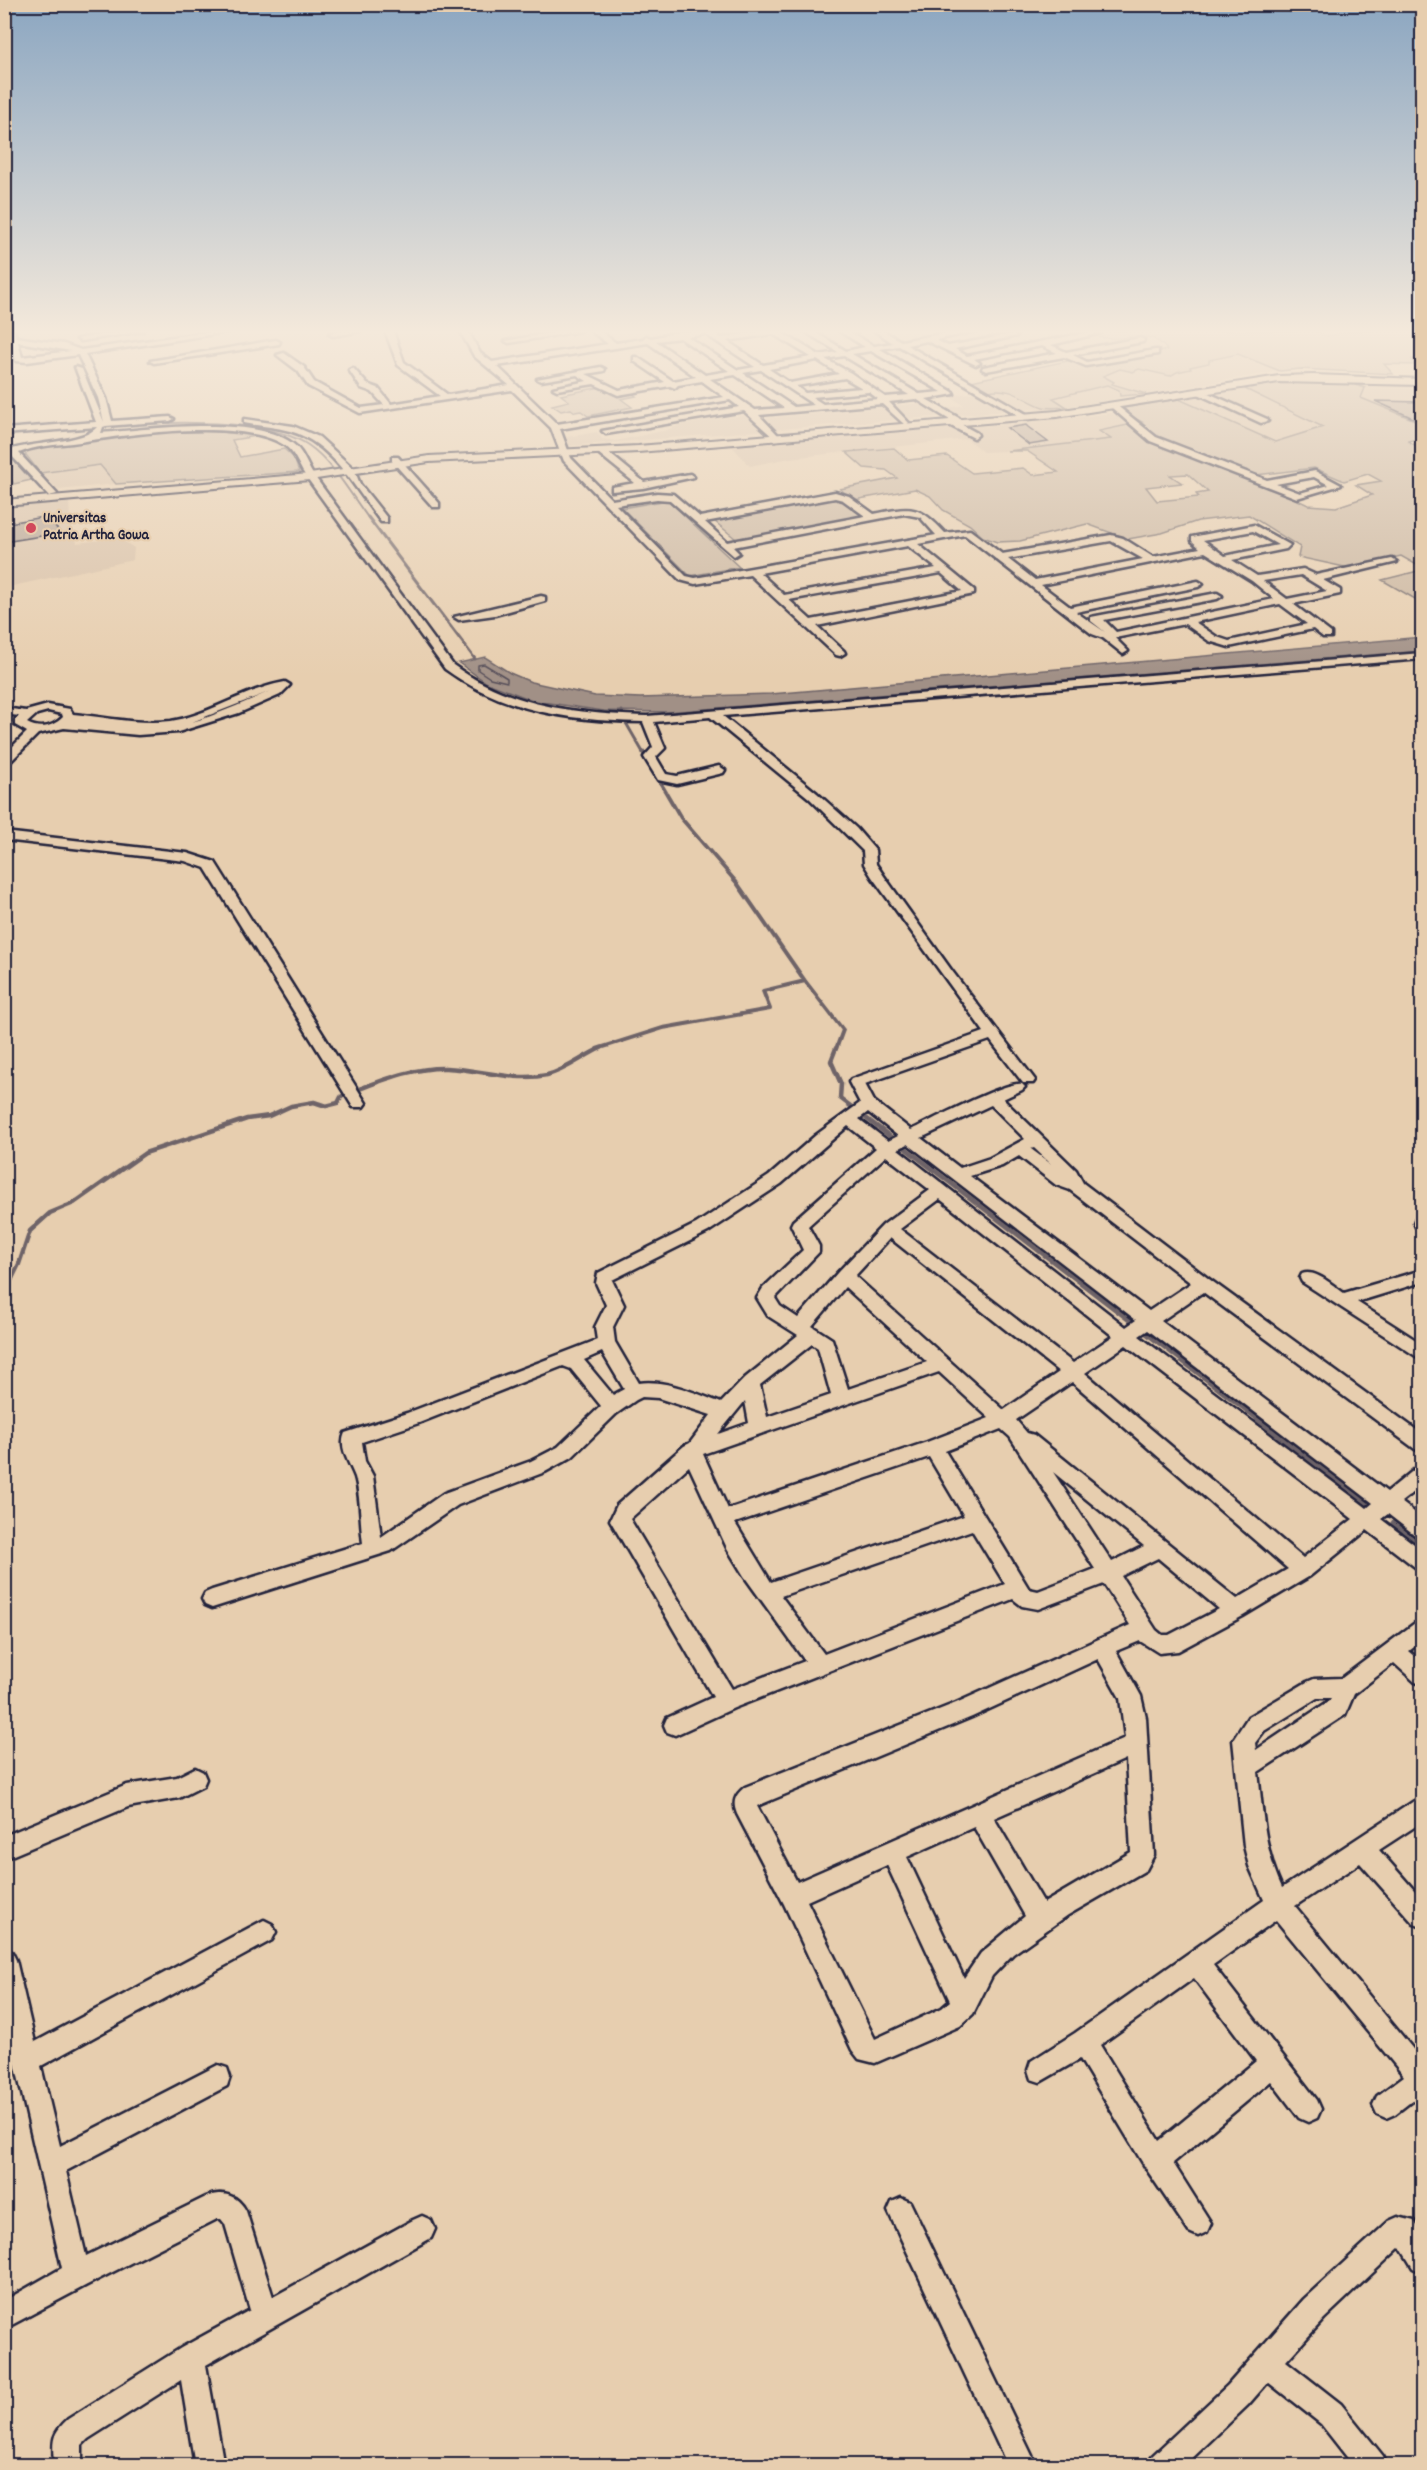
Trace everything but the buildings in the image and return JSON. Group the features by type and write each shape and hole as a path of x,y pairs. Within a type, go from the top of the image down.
{"main road":[{"path":"562,451 625,446"},
{"path":"4,504 311,475 447,453 601,451 652,446"},
{"path":"4,497 311,475"}],"street":[{"path":"33,446 13,452 52,494"},
{"path":"291,446 448,667 465,680 489,693 529,705 603,718 647,719 1422,656"},
{"path":"323,446 346,469 384,520"},
{"path":"561,446 562,451 608,503 683,578 695,581 753,572 967,532 1035,583 1074,609 1095,619 1112,635 1123,651"},
{"path":"1171,446 1266,483 1300,496 1337,485 1315,474 1266,483"},
{"path":"601,451 643,484"},
{"path":"396,461 436,505"},
{"path":"615,489 690,477"},
{"path":"699,520 835,495 846,498 874,518"},
{"path":"608,503 669,496 676,498 734,553"},
{"path":"726,545 904,511 916,512 923,516 942,536"},
{"path":"1224,559 1285,545 1254,528 1195,539 1207,549 1255,579 1327,635"},
{"path":"1002,557 1111,538 1120,540 1151,560"},
{"path":"808,624 973,595 911,543"},
{"path":"1035,583 1207,549"},
{"path":"1317,578 1392,562"},
{"path":"781,599 943,570"},
{"path":"1074,609 1096,632 1112,635 1234,609 1336,592 1317,578 1299,571 1255,579"},
{"path":"753,572 840,653"},
{"path":"1074,609 1194,581 1234,609"},
{"path":"1095,619 1217,596"},
{"path":"459,617 495,612 541,599"},
{"path":"1186,620 1213,639 1226,643 1314,626"},
{"path":"24,717 21,725 35,730 47,729 65,721 170,724 220,708 272,687 285,685 276,693 207,721 165,731 136,732 65,721"},
{"path":"4,718 24,717 40,709 55,708 66,711 65,721"},
{"path":"4,711 24,717"},
{"path":"712,713 740,738 797,780 866,846 869,850 870,864 878,877 993,1034 1022,1084 888,1148 856,1173 799,1225 811,1246 810,1252 769,1292 766,1298 774,1311 823,1340 828,1348 841,1398"},
{"path":"647,719 659,748 650,758 662,777 677,780 719,771"},
{"path":"4,762 35,730"},
{"path":"4,836 187,857 210,865 358,1103"},
{"path":"993,1034 856,1082 868,1104 957,1175 1422,1529"},
{"path":"992,1097 1070,1174 1076,1186"},
{"path":"635,1392 606,1343 604,1327 615,1305 604,1283 604,1277 702,1228 775,1180 848,1118 868,1104"},
{"path":"848,1118 1126,1336 1422,1561"},
{"path":"957,1175 996,1162 1036,1139"},
{"path":"1020,1149 1062,1180 1076,1186 1203,1283 1422,1444"},
{"path":"973,1187 996,1162"},
{"path":"727,1701 620,1520 629,1505 694,1450 751,1383 806,1331 844,1276 889,1229 941,1190"},
{"path":"889,1229 1072,1372 1303,1570"},
{"path":"844,1276 1010,1426 1236,1610"},
{"path":"1308,1278 1422,1353"},
{"path":"1343,1300 1420,1279"},
{"path":"724,1518 933,1448 1010,1426 1072,1372 1203,1283"},
{"path":"373,1548 364,1476 356,1462 352,1438 413,1418 552,1361 569,1359 606,1343"},
{"path":"569,1359 611,1406"},
{"path":"694,1450 759,1425 941,1364"},
{"path":"751,1383 759,1425"},
{"path":"212,1599 397,1539 437,1507 451,1499 554,1459 587,1434 611,1406 635,1392 653,1389 724,1412"},
{"path":"1010,1426 1154,1643 1171,1644 1236,1610 1303,1570 1422,1475"},
{"path":"933,1448 1024,1598 1033,1601 1108,1573 1160,1548"},
{"path":"694,1450 734,1542 820,1666"},
{"path":"767,1592 976,1520"},
{"path":"675,1725 727,1701 1018,1588"},
{"path":"1103,1648 1130,1696 1135,1718 1144,1849 1141,1859 1040,1919 989,1960 981,1970 964,2005 951,2017 875,2051 868,2050 861,2041 792,1896 745,1806 750,1797 964,1710 1144,1629"},
{"path":"1248,1766 1337,1708 1346,1687 1422,1629"},
{"path":"1395,1651 1422,1675"},
{"path":"1346,1687 1314,1689 1256,1724 1244,1740 1255,1846 1260,1866 1278,1904 1422,2079 1386,2105"},
{"path":"792,1896 1136,1744"},
{"path":"4,1848 117,1799 179,1787 195,1779"},
{"path":"1040,2070 1084,2042 1278,1904 1364,1850 1422,1809"},
{"path":"979,1814 1040,1919"},
{"path":"1364,1850 1422,1916"},
{"path":"893,1852 964,2005"},
{"path":"26,2061 264,1932"},
{"path":"4,1960 77,2275"},
{"path":"1197,1962 1308,2109"},
{"path":"1084,2042 1156,2161 1198,2223"},
{"path":"1156,2161 1220,2105 1273,2063"},
{"path":"50,2165 218,2077"},
{"path":"4,2316 77,2275 215,2206 224,2205 234,2212 237,2220 265,2315"},
{"path":"901,2211 1023,2466"},
{"path":"68,2466 66,2446 67,2439 72,2433 191,2358 422,2229"},
{"path":"1162,2466 1238,2395 1314,2309 1398,2230 1405,2230 1422,2259"},
{"path":"191,2358 210,2466"},
{"path":"1266,2363 1331,2414 1373,2466"}],"shaded area":[{"path":"49,446 235,446 240,457 284,449 294,458 299,472 116,484 100,465 40,473 23,451"},
{"path":"732,446 899,446 790,458 750,466"},
{"path":"976,446 1049,446 1007,451 983,452"},
{"path":"1048,446 1417,446 1422,449 1422,568 1401,556 1349,568 1298,557 1300,547 1249,515 1198,521 1162,533 1128,539 1087,524 1020,541 997,542 983,537 970,525 943,510 930,496 915,489 854,500 840,489 897,478 886,470 864,468 846,452 894,448 908,460 947,456 972,473 1023,468 1033,475 1058,472 1027,451 1007,451","holes":["1314,468 1344,481 1368,474 1381,481 1356,485 1372,495 1336,507 1308,505 1248,476","1188,474 1208,492 1196,494 1199,497 1157,501 1146,487 1182,483 1170,475"]},
{"path":"4,450 31,480 14,484 10,477 5,478"},
{"path":"100,465 116,484 59,490 40,473"},
{"path":"838,498 867,519 741,543 714,521"},
{"path":"69,500 70,521 77,543 119,538 134,548 133,560 8,587 11,612 5,613 5,506"},
{"path":"668,500 739,567 690,576 622,508"},
{"path":"1422,570 1422,603 1382,580"}],"water":[{"path":"1422,637 1422,651 668,712 604,711 535,701 487,683 459,663 485,657 510,673 531,682 595,696 640,698 771,694"}],"waterway":[{"path":"310,446 326,460 369,519"},
{"path":"368,517 475,659"},
{"path":"622,711 623,715"},
{"path":"626,723 644,754"},
{"path":"644,754 647,760"},
{"path":"657,777 681,818 737,883 805,981"},
{"path":"597,1049 663,1028 770,1009 763,991 805,981"},
{"path":"805,981 843,1030 836,1049"},
{"path":"4,1295 19,1264 30,1231 50,1213 74,1203 145,1153 247,1119 269,1116 291,1106 314,1102 326,1106 338,1103 341,1097 348,1093 421,1070 446,1068 535,1077 561,1070 601,1048"},
{"path":"836,1048 831,1061 841,1084 840,1098 1259,1420"},
{"path":"1257,1419 1373,1508"},
{"path":"1393,1523 1422,1546"}],"place":[{"name":"Universitas Patria Artha Gowa","path":"31,528"}]}
